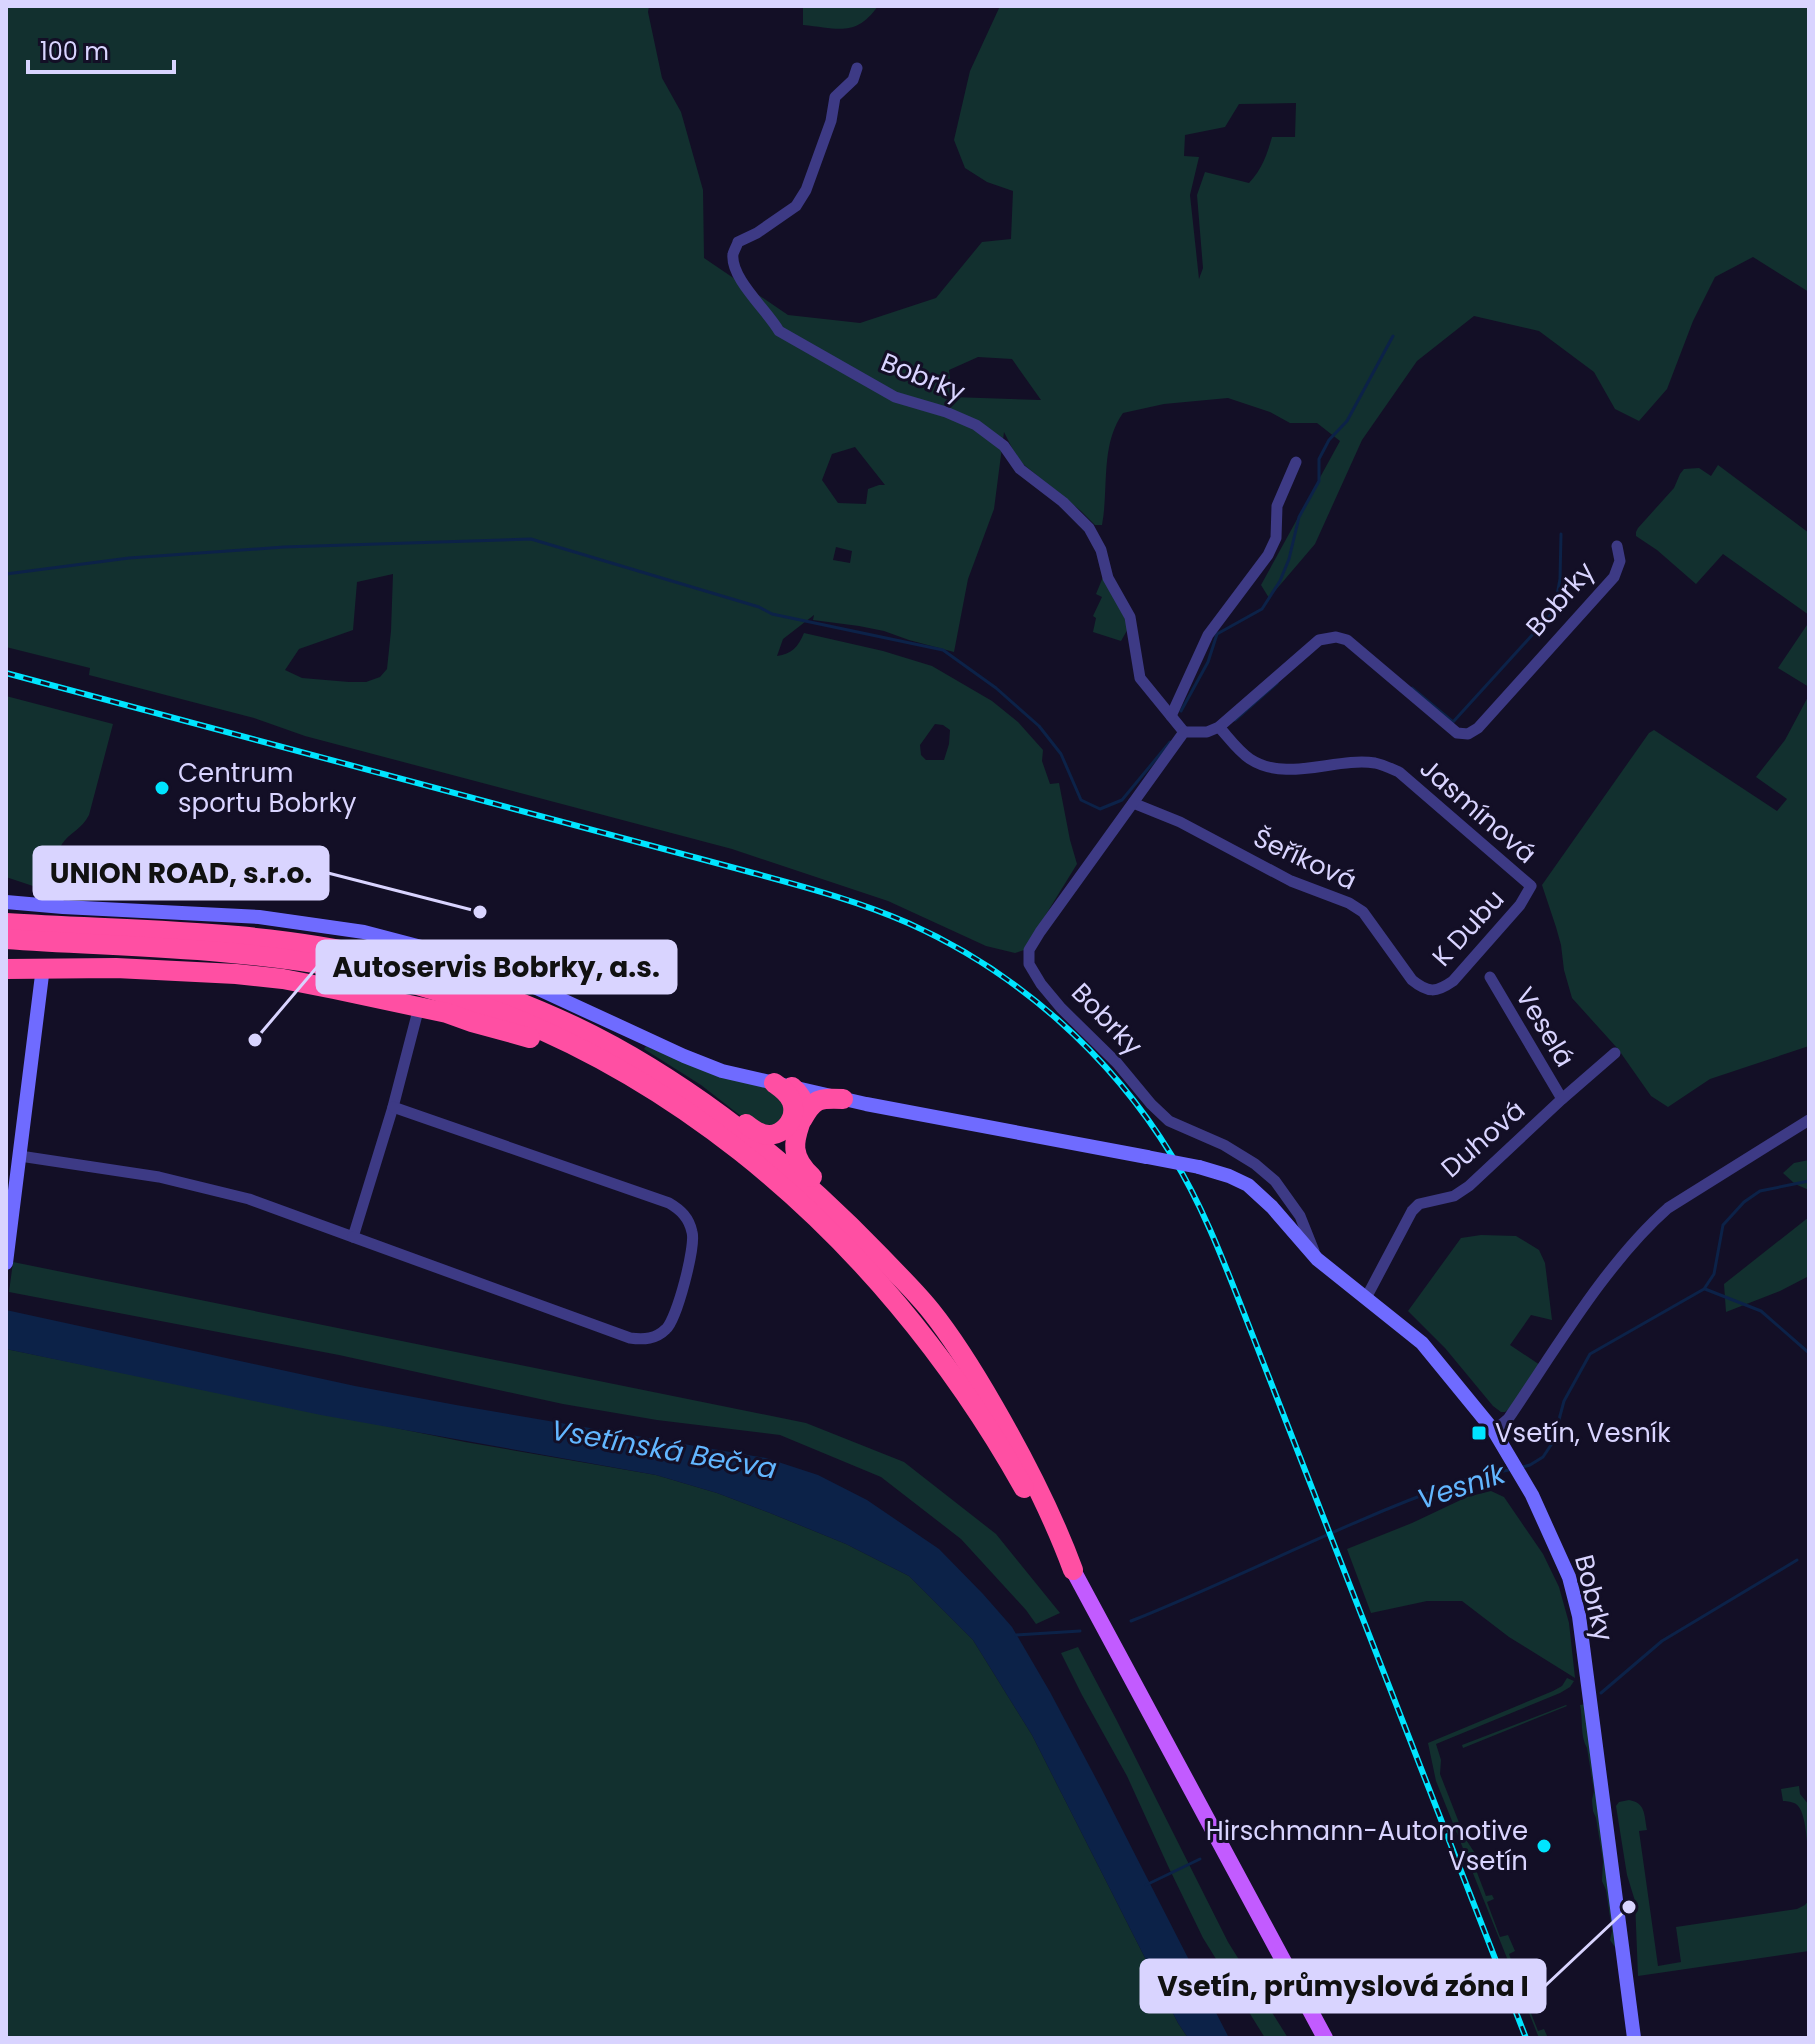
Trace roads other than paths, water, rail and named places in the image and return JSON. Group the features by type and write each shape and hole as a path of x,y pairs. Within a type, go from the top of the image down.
{"highway":[{"path":"6,923 231,936 372,957 454,979 546,1014 612,1045 735,1126 790,1169 857,1232 929,1309 954,1342 999,1415 1054,1521 1073,1570"},
{"path":"6,939 252,954 343,968 479,1005 553,1034 649,1086 692,1115 790,1194 836,1236 894,1300 957,1381 994,1436 1059,1551 1073,1570"},
{"path":"6,969 116,968 251,976 321,986 447,1013 566,1049 692,1115"},
{"path":"663,1076 712,1098 763,1134 773,1135 784,1129 791,1121 795,1098"},
{"path":"795,1098 813,1102 843,1099"},
{"path":"795,1098 794,1148 799,1164 865,1229 910,1288"}],"main road":[{"path":"1073,1570 1325,2038"}],"street":[{"name":"Bobrky","path":"857,68 853,80 835,97 831,121 806,190 796,206 738,242 733,254 736,274 779,331 895,397 946,412 976,425 1004,446 1020,469 1063,502 1089,528 1101,550 1108,578 1130,617 1140,678 1184,732 1040,932 1029,950 1029,964 1061,1008 1117,1063 1169,1121 1224,1145 1275,1181 1300,1216 1317,1259"},
{"path":"1171,716 1208,635 1268,555 1276,538 1277,506 1296,462"},
{"name":"Bobrky","path":"1219,727 1319,640 1336,637 1347,640 1457,733 1468,734 1478,728 1614,577 1620,561 1617,546"},
{"path":"1184,732 1207,732 1219,727"},
{"name":"Jasmínová","path":"1219,727 1241,752 1266,766 1301,769 1356,762 1376,763 1399,772 1531,886"},
{"name":"Šeříková","path":"1133,803 1193,829 1291,881 1349,903 1363,912 1412,980 1430,991"},
{"name":"K Dubu","path":"1430,991 1453,981 1520,905 1531,886"},
{"name":"Bobrky","path":"6,902 259,917 364,932 467,959 529,984 684,1056 795,1098 843,1099 1147,1157 1199,1167 1248,1185 1272,1207 1317,1259 1422,1343 1494,1431 1532,1495 1569,1577 1579,1616 1634,2038"},
{"path":"6,1261 13,1154 43,967"},
{"name":"Veselá","path":"1490,977 1562,1099"},
{"path":"353,1237 393,1107 419,1007"},
{"name":"Duhová","path":"1366,1298 1412,1211 1419,1204 1454,1196 1469,1186 1615,1053"},
{"path":"13,1154 159,1177 249,1199 630,1338 643,1340 657,1336 667,1328 674,1316 693,1245 693,1232 680,1209 393,1107"},
{"path":"1494,1431 1508,1419 1597,1290 1650,1224 1668,1208 1809,1120"}],"water":[{"name":"Vsetínská Bečva","path":"6,1310 355,1386 766,1458 818,1475 867,1500 939,1549 1012,1627 1101,1788 1229,2038 1188,2038 1032,1735 973,1640 909,1576 846,1544 770,1513 656,1475 321,1415 6,1349"}],"waterway":[{"path":"1181,711 1208,662 1217,634 1262,609 1280,581 1299,517 1319,481 1319,459 1329,440 1347,421 1393,336"},
{"path":"1412,688 1453,722 1554,611 1560,579 1561,534"},
{"path":"6,574 129,558 284,547 531,539 759,607 772,614 943,650 996,688 1039,726 1061,754 1081,800 1100,809 1122,800 1170,742"},
{"path":"1235,720 1277,683"},
{"name":"Vesník","path":"1519,1468 1543,1457 1553,1442 1564,1401 1590,1354 1704,1289 1714,1274 1723,1225 1744,1202 1760,1191 1809,1181"},
{"path":"1705,1289 1761,1311 1809,1353"},
{"name":"Vesník","path":"1131,1621 1411,1499 1459,1482 1512,1469"},
{"path":"1601,1693 1662,1641 1797,1560"},
{"name":"Vesník","path":"1016,1635 1080,1631"},
{"path":"1146,1885 1200,1859"}],"railway":[{"path":"6,673 848,900 908,923 948,943 986,965 1057,1019 1120,1083 1147,1119 1184,1176 1204,1216 1526,2038"}],"place":[{"name":"Centrum sportu Bobrky","path":"162,788"},
{"name":"UNION ROAD, s.r.o.","path":"480,912"},
{"name":"Autoservis Bobrky, a.s.","path":"255,1040"},
{"name":"Vsetín, Vesník","path":"1479,1433"},
{"name":"Hirschmann-Automotive Vsetín","path":"1544,1846"},
{"name":"Vsetín, průmyslová zóna I","path":"1629,1907"}]}
